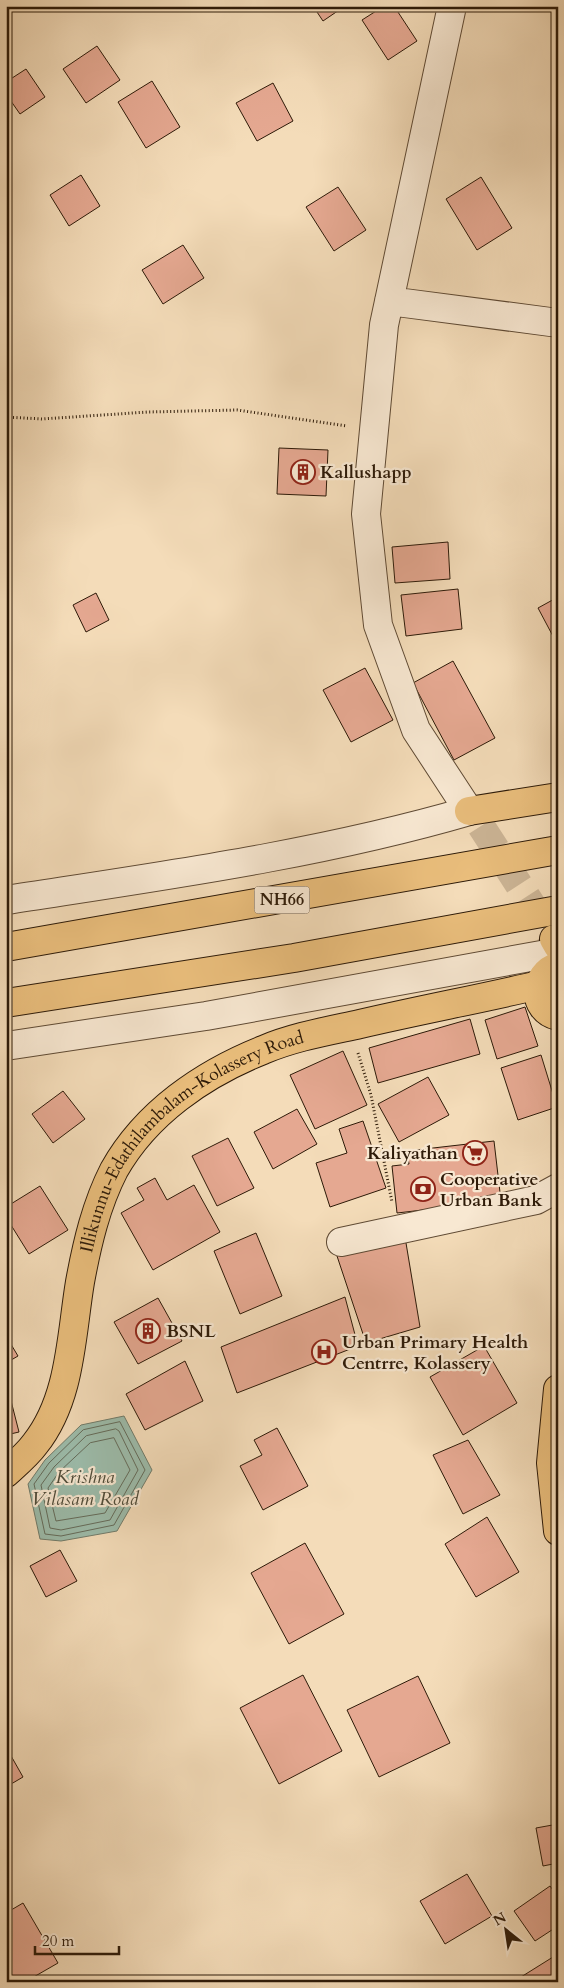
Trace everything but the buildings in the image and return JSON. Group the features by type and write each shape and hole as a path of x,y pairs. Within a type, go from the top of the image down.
{"main road":[{"path":"475,818 558,797"},
{"name":"NH66","path":"6,947 558,850"},
{"path":"6,1003 294,958 558,910"},
{"path":"558,966 545,973 538,985 538,997 542,1005 548,1012 558,1016"},
{"name":"Illikunnu-Edathilambalam-Kolassery Road","path":"6,1473 35,1445 52,1417 66,1376 89,1238 101,1199 114,1170 130,1146 149,1123 177,1097 208,1078 263,1050 350,1026 538,985"},
{"path":"558,1389 552,1463 558,1530"}],"street":[{"path":"6,900 302,851 423,824 475,818 416,730 378,624 366,514 384,325 452,6"},
{"path":"389,301 558,323"},
{"path":"6,1046 206,1016 556,946"},
{"path":"341,1242 471,1216 536,1200 558,1188"}],"path":[{"path":"6,417 42,419 148,412 237,410 374,430"},
{"path":"350,1026 371,1095 379,1131 390,1185 395,1230"}],"water":[{"name":"Krishna Vilasam Road","path":"124,1416 152,1470 117,1531 61,1541 40,1539 28,1484 45,1460 81,1425"}],"tunnel":[{"path":"481,826 550,933"}],"place":[{"name":"Kallushapp","path":"303,472"},
{"name":"Kaliyathan","path":"475,1153"},
{"name":"Cooperative Urban Bank","path":"423,1189"},
{"name":"BSNL","path":"148,1331"},
{"name":"Urban Primary Health Centrre, Kolassery","path":"324,1352"}]}
